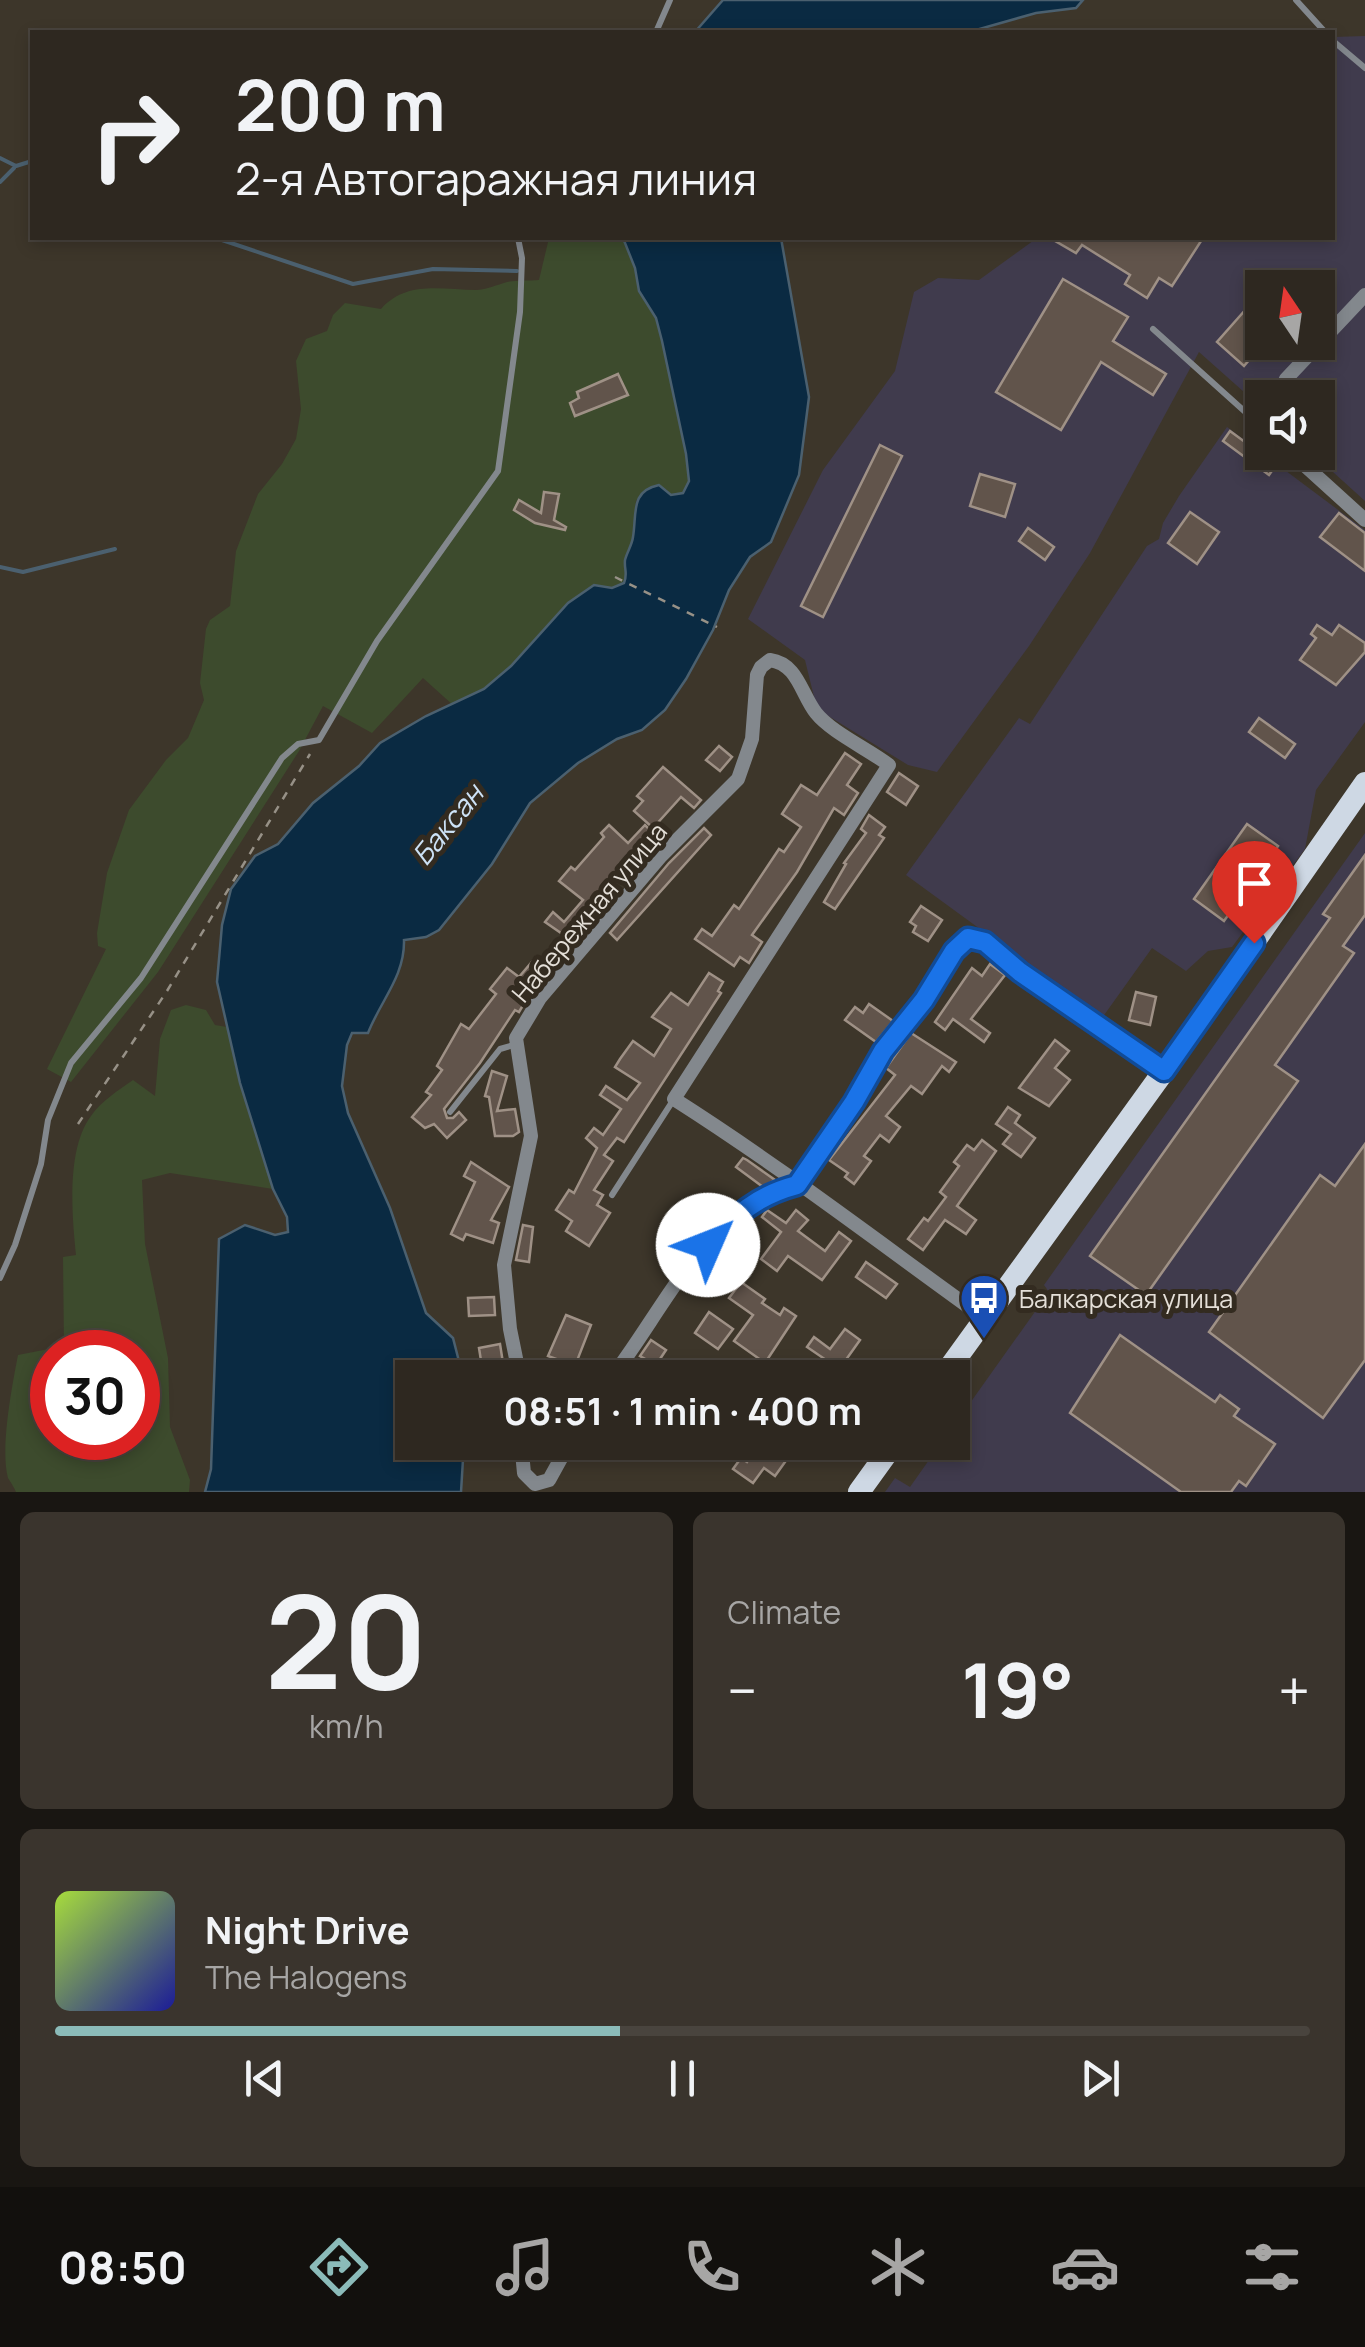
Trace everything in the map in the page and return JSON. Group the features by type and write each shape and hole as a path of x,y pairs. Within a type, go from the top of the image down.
{"main road":[{"path":"955,1360 1164,1071 1365,782"},
{"path":"860,1492 882,1460"}],"street":[{"path":"1286,380 1365,294"},
{"path":"1310,470 1365,520"},
{"name":"Набережная улица","path":"517,1044 525,1021 540,998 660,856 738,779 750,751 757,675 770,660 784,664 793,672 821,719 889,765 674,1099"},
{"path":"623,1360 665,1298 708,1245 755,1200 797,1185 854,1102 883,1051 924,1000 954,951 968,938 985,942 1020,972 1164,1071"},
{"path":"517,1044 531,1136 504,1265 517,1360"},
{"path":"674,1099 761,1154 797,1185 984,1318"},
{"path":"523,1460 524,1473 535,1484 549,1480 560,1460"}],"lane":[{"path":"657,30 670,0"},
{"path":"1296,0 1323,30"},
{"path":"1335,43 1365,68"},
{"path":"0,1278 15,1246 41,1164 48,1120 71,1063 142,978 282,758 298,744 318,740 377,640 498,471 520,312 522,258 518,240"},
{"path":"1153,329 1245,413"},
{"path":"450,1112 500,1049 517,1044"},
{"path":"612,1195 674,1099"}],"path":[{"path":"615,577 717,627"},
{"path":"78,1124 166,991 318,740"}],"shaded area":[{"path":"1365,36 1365,501 1331,470 1335,470 1335,380 1245,380 1245,393 1199,352 1090,553 1029,646 937,772 908,765 817,709 805,660 748,619 823,470 895,371 914,292 938,278 979,280 1034,240 1335,240 1335,37"},
{"path":"1227,427 1245,440 1245,470 1285,470 1365,530 1365,722 1316,790 1305,849 1232,947 1208,951 1186,971 1152,948 1102,1018 906,875 1019,718 1030,724 1147,546 1159,539 1163,523"},
{"path":"1365,833 1365,1492 885,1492 895,1478 910,1487 929,1460 970,1460 970,1403 1049,1292 1044,1285"}],"green space":[{"path":"549,240 624,240 639,291 656,318 662,341 686,454 689,481 683,493 671,495 666,489 636,500 624,583 612,588 594,585 561,612 493,682 470,697 454,706 423,678 372,733 323,706 299,751 158,972 71,1082 47,1069 106,949 98,946 97,933 107,873 129,810 166,760 188,738 204,700 200,683 206,629 210,620 230,606 236,551 258,494 296,439 301,409 296,361 306,339 327,331 333,315 345,303 381,309 413,290 477,290 511,281 539,280"},
{"path":"186,1005 206,1010 215,1025 227,1027 273,1189 170,1173 142,1180 145,1244 168,1358 170,1427 190,1480 189,1492 16,1492 8,1478 5,1451 18,1355 30,1353 30,1460 160,1460 160,1330 64,1330 63,1257 76,1255 74,1164 83,1130 110,1096 133,1080 155,1096 160,1039 171,1010"}],"water":[{"path":"723,0 1083,0 1076,8 1036,13 976,30 697,30"},
{"name":"Баксан","path":"624,240 781,240 809,397 799,475 771,542 750,557 729,590 713,630 665,710 642,730 617,739 578,763 530,803 492,864 439,930 426,937 404,940 401,965 368,1033 352,1033 347,1045 342,1086 348,1113 390,1208 426,1313 453,1338 459,1360 395,1360 395,1460 463,1460 461,1492 205,1492 211,1469 219,1239 245,1225 275,1235 288,1232 287,1217 273,1189 240,1083 217,982 222,925 231,889 255,856 278,844 313,803 359,766 380,743 484,689 511,666 568,603 594,585 612,588 624,583 625,560 639,498 659,485 671,495 683,493 689,481 656,318 639,291"}],"building":[{"path":"1053,240 1202,240 1172,286 1159,278 1147,298 1125,284 1130,275 1082,245 1076,253"},
{"path":"1063,279 1128,317 1113,341 1166,374 1153,395 1101,362 1061,430 996,392"},
{"path":"1245,310 1245,360 1249,360 1244,366 1217,342"},
{"path":"618,374 628,395 575,416 570,403 579,398 577,392"},
{"path":"1230,431 1245,442 1245,457 1223,441"},
{"path":"880,445 902,456 823,617 801,606"},
{"path":"980,474 1015,484 1005,517 970,506"},
{"path":"544,492 559,494 554,520 565,530 535,523 514,510 519,500 541,513"},
{"path":"1190,512 1219,532 1197,564 1168,543"},
{"path":"1339,513 1365,533 1365,571 1320,537"},
{"path":"1028,528 1054,547 1045,560 1019,541"},
{"path":"1317,625 1332,635 1339,625 1365,643 1365,652 1336,685 1300,660 1316,638 1311,634"},
{"path":"1259,718 1295,744 1285,758 1249,732"},
{"path":"719,746 732,757 720,771 706,760"},
{"path":"845,753 861,764 847,785 858,793 844,815 834,808 797,872 752,935 762,942 749,963 740,957 734,966 695,939 702,929 712,936 734,905 739,909 779,849 784,852 801,827 782,814 801,785 817,795"},
{"path":"663,767 701,800 694,808 681,797 653,828 634,811 643,801 637,796"},
{"path":"899,773 918,786 906,805 887,792"},
{"path":"869,815 885,827 879,835 884,838 835,909 824,902 844,863 866,833 861,829"},
{"path":"1247,824 1278,846 1224,921 1194,899"},
{"path":"609,825 628,843 645,825 657,837 585,921 589,924 574,942 545,922 553,912 564,922 583,900 559,881 571,867 575,870 604,837 601,833"},
{"path":"704,828 711,835 617,940 610,933"},
{"path":"1365,855 1365,915 1343,946 1354,953 1275,1065 1298,1081 1146,1295 1090,1256 1330,918 1323,914"},
{"path":"921,906 942,920 928,941 913,932 916,926 910,922"},
{"path":"536,957 549,968 522,999 525,1002 519,1012 515,1010 444,1109 447,1118 459,1112 466,1120 447,1138 434,1124 425,1128 412,1117 431,1095 426,1092 442,1070 437,1066 461,1024 469,1029 496,994 490,989 507,968 519,977"},
{"path":"990,964 1005,975 971,1019 990,1033 984,1042 953,1019 945,1030 935,1022 972,968 982,976"},
{"path":"709,973 723,982 718,991 721,993 624,1142 617,1138 604,1155 613,1161 594,1190 603,1195 597,1205 610,1213 589,1246 566,1231 572,1221 556,1210 569,1190 574,1193 597,1148 586,1138 594,1128 603,1135 621,1109 600,1095 606,1086 627,1100 640,1083 615,1067 620,1059 633,1041 654,1056 671,1029 652,1017 671,993 688,1005"},
{"path":"1136,992 1156,997 1150,1025 1129,1020"},
{"path":"869,1004 893,1021 876,1042 845,1020 855,1007 863,1013"},
{"path":"911,1033 956,1062 949,1072 942,1066 922,1094 911,1086 886,1116 900,1127 889,1142 880,1135 864,1156 871,1161 854,1184 845,1177 848,1173 829,1160 895,1075 886,1068"},
{"path":"1055,1040 1069,1051 1055,1068 1070,1080 1049,1106 1019,1088"},
{"path":"492,1071 507,1076 497,1111 515,1109 519,1132 513,1136 495,1136 489,1097 485,1096"},
{"path":"1008,1107 1020,1115 1015,1123 1035,1138 1021,1157 1003,1144 1011,1134 996,1124"},
{"path":"982,1140 996,1151 957,1206 976,1220 966,1234 945,1220 923,1250 908,1239 946,1197 940,1192 959,1166 954,1162 967,1145 974,1150"},
{"path":"1365,1144 1365,1360 1323,1418 1209,1332 1320,1175 1335,1186"},
{"path":"743,1158 775,1180 763,1187 736,1167"},
{"path":"471,1162 509,1187 491,1220 499,1223 493,1243 466,1234 463,1240 451,1234 475,1182 464,1176"},
{"path":"767,1210 786,1223 796,1210 808,1220 798,1231 825,1251 839,1232 851,1241 822,1280 788,1256 777,1271 761,1259 781,1232 762,1217"},
{"path":"523,1225 533,1227 529,1262 516,1260"},
{"path":"866,1262 897,1284 886,1298 856,1277"},
{"path":"741,1282 780,1315 784,1308 796,1316 767,1360 761,1360 734,1341 753,1315 729,1298"},
{"path":"494,1297 495,1315 469,1316 468,1298"},
{"path":"709,1312 733,1329 718,1349 695,1333"},
{"path":"566,1315 591,1325 577,1360 548,1356"},
{"path":"845,1329 860,1340 846,1360 826,1360 807,1347 814,1337 830,1349"},
{"path":"1120,1335 1215,1402 1220,1395 1239,1409 1234,1416 1275,1444 1246,1486 1239,1481 1231,1492 1181,1492 1070,1413"},
{"path":"651,1340 666,1350 659,1360 640,1356"},
{"path":"500,1344 503,1360 481,1360 479,1348"},
{"path":"740,1460 785,1462 775,1476 764,1468 753,1483 733,1469"}],"waterway":[{"path":"0,158 16,166 30,162"},
{"path":"0,182 14,168"},
{"path":"222,240 353,284 433,269 517,271"},
{"path":"0,567 23,572 115,549"}],"place":[{"name":"Балкарская улица","path":"984,1340"}],"route":[{"path":"708,1245 755,1200 797,1185 854,1102 883,1051 924,1000 954,951 968,938 985,942 1020,972 1164,1071 1254,943"}]}
